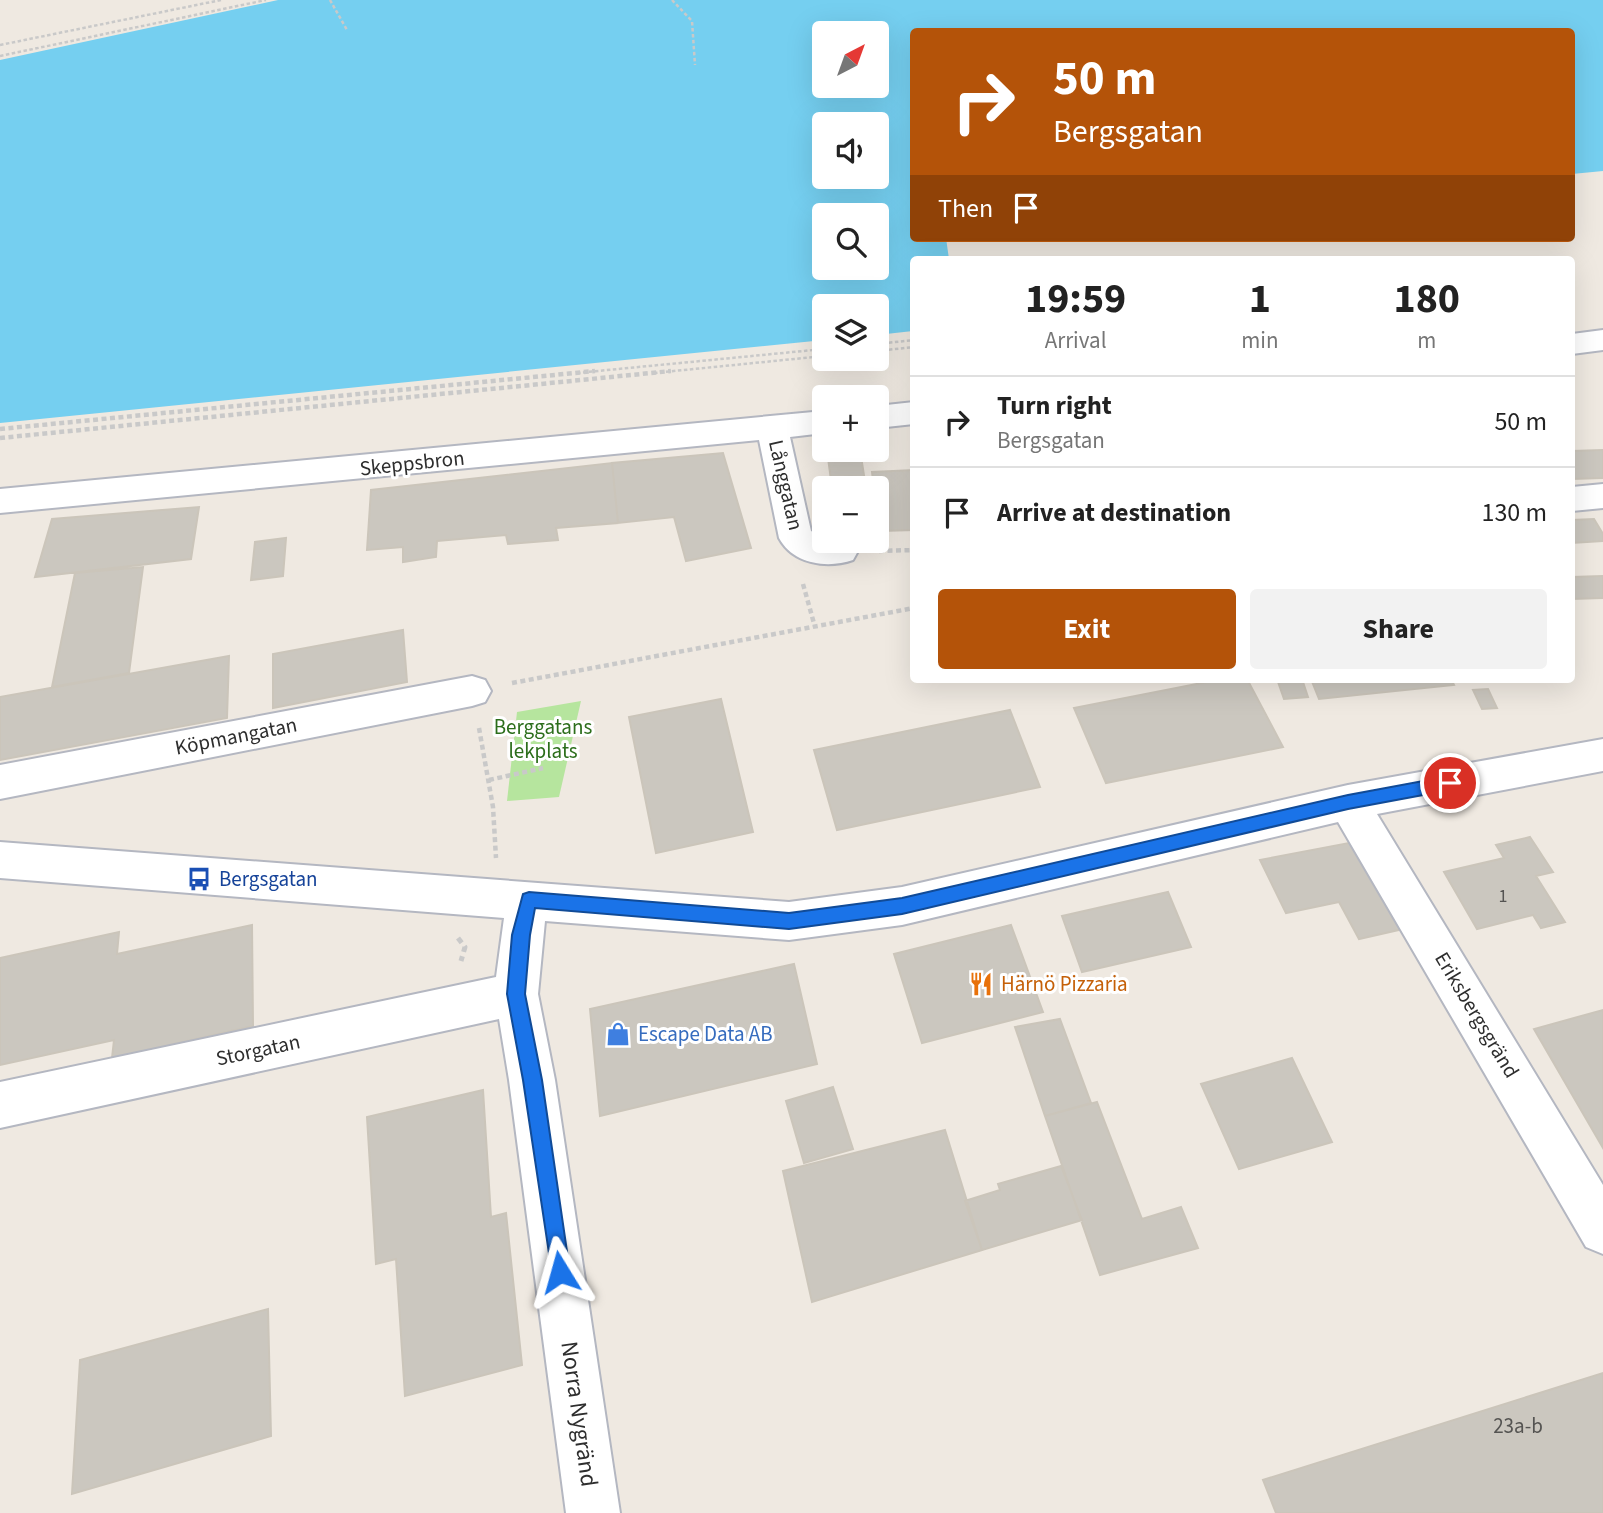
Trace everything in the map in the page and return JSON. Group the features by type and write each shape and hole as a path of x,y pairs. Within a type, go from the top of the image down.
{"street":[{"path":"1575,344 1603,340"},
{"path":"889,416 910,413"},
{"name":"Skeppsbron","path":"0,501 812,423"},
{"name":"Långgatan","path":"772,427 796,538 812,548"},
{"path":"1575,499 1603,496"},
{"name":"Köpmangatan","path":"0,782 472,691"},
{"path":"0,860 789,921 902,906 1348,802 1603,755"},
{"name":"Eriksbergsgränd","path":"1348,802 1603,1230"},
{"name":"Norra Nygränd","path":"529,900 521,935 516,994 532,1080 593,1513"},
{"name":"Storgatan","path":"0,1105 516,994"}],"path":[{"path":"0,45 221,0"},
{"path":"0,56 266,0"},
{"path":"332,0 347,30"},
{"path":"672,0 692,21 695,65"},
{"path":"889,343 910,341"},
{"path":"889,350 910,347"},
{"path":"0,429 812,350"},
{"path":"0,438 812,357"},
{"path":"801,576 815,627"},
{"path":"498,848 489,780 472,691 910,609"},
{"path":"489,780 543,768"},
{"path":"451,928 465,947 458,972"}],"green space":[{"name":"Berggatans lekplats","path":"581,701 559,797 507,801 517,712"}],"water":[{"path":"278,0 1603,0 1603,171 1575,174 1575,28 910,28 910,242 947,242 949,256 910,256 910,331 889,334 889,294 812,294 812,341 0,423 0,60"}],"building":[{"path":"1603,450 1603,478 1575,479 1575,451"},
{"path":"723,453 751,548 686,561 674,517 618,523 612,463"},
{"path":"829,462 862,462 864,476 830,476"},
{"path":"612,463 618,523 556,528 558,540 508,544 506,535 437,541 436,557 403,562 403,547 367,550 371,490"},
{"path":"910,470 910,530 889,531 889,476 872,476 872,472"},
{"path":"199,507 191,559 35,577 52,519"},
{"path":"1594,519 1603,534 1603,541 1575,543 1575,520"},
{"path":"286,538 283,576 251,580 255,542"},
{"path":"143,567 129,673 52,687 75,573"},
{"path":"1603,576 1603,598 1575,599 1575,577"},
{"path":"403,630 407,682 273,708 273,654"},
{"path":"229,656 227,718 0,760 0,697"},
{"path":"1202,683 1249,683 1283,747 1106,783 1074,708"},
{"path":"1278,683 1303,683 1308,697 1284,699"},
{"path":"1313,683 1454,685 1319,699"},
{"path":"1488,689 1497,708 1482,709 1473,690"},
{"path":"721,699 753,832 656,853 629,717"},
{"path":"1010,710 1040,787 837,830 814,750"},
{"path":"1530,837 1553,872 1536,876 1565,922 1541,928 1533,915 1477,929 1444,872 1504,858 1496,845"},
{"path":"1354,842 1403,929 1359,939 1339,902 1286,913 1260,860"},
{"path":"1168,892 1191,947 1082,972 1062,916"},
{"path":"252,925 253,1026 112,1058 114,1040 0,1065 0,958 119,932 117,954"},
{"path":"1011,925 1043,1012 922,1043 894,954"},
{"path":"794,964 817,1064 600,1116 590,1009"},
{"path":"1603,1010 1603,1148 1534,1029"},
{"path":"1060,1019 1091,1103 1045,1116 1015,1027"},
{"path":"1292,1058 1332,1142 1239,1169 1201,1084"},
{"path":"833,1087 853,1149 804,1163 786,1101"},
{"path":"483,1090 491,1217 506,1213 522,1365 405,1396 396,1259 376,1264 367,1117"},
{"path":"1097,1102 1142,1219 1181,1207 1198,1248 1100,1275 1045,1116"},
{"path":"945,1130 982,1250 812,1302 783,1171"},
{"path":"1061,1166 1082,1220 982,1250 965,1201 1000,1190 998,1184"},
{"path":"268,1309 271,1436 72,1494 80,1360"},
{"path":"1603,1373 1603,1513 1276,1513 1263,1480"}],"place":[{"name":"Bergsgatan","path":"199,879"},
{"name":"Härnö Pizzaria","path":"981,984"},
{"name":"Escape Data AB","path":"618,1034"}],"route":[{"path":"560,1272 532,1080 516,994 521,935 529,900 789,921 902,906 1348,802 1450,783"}]}
